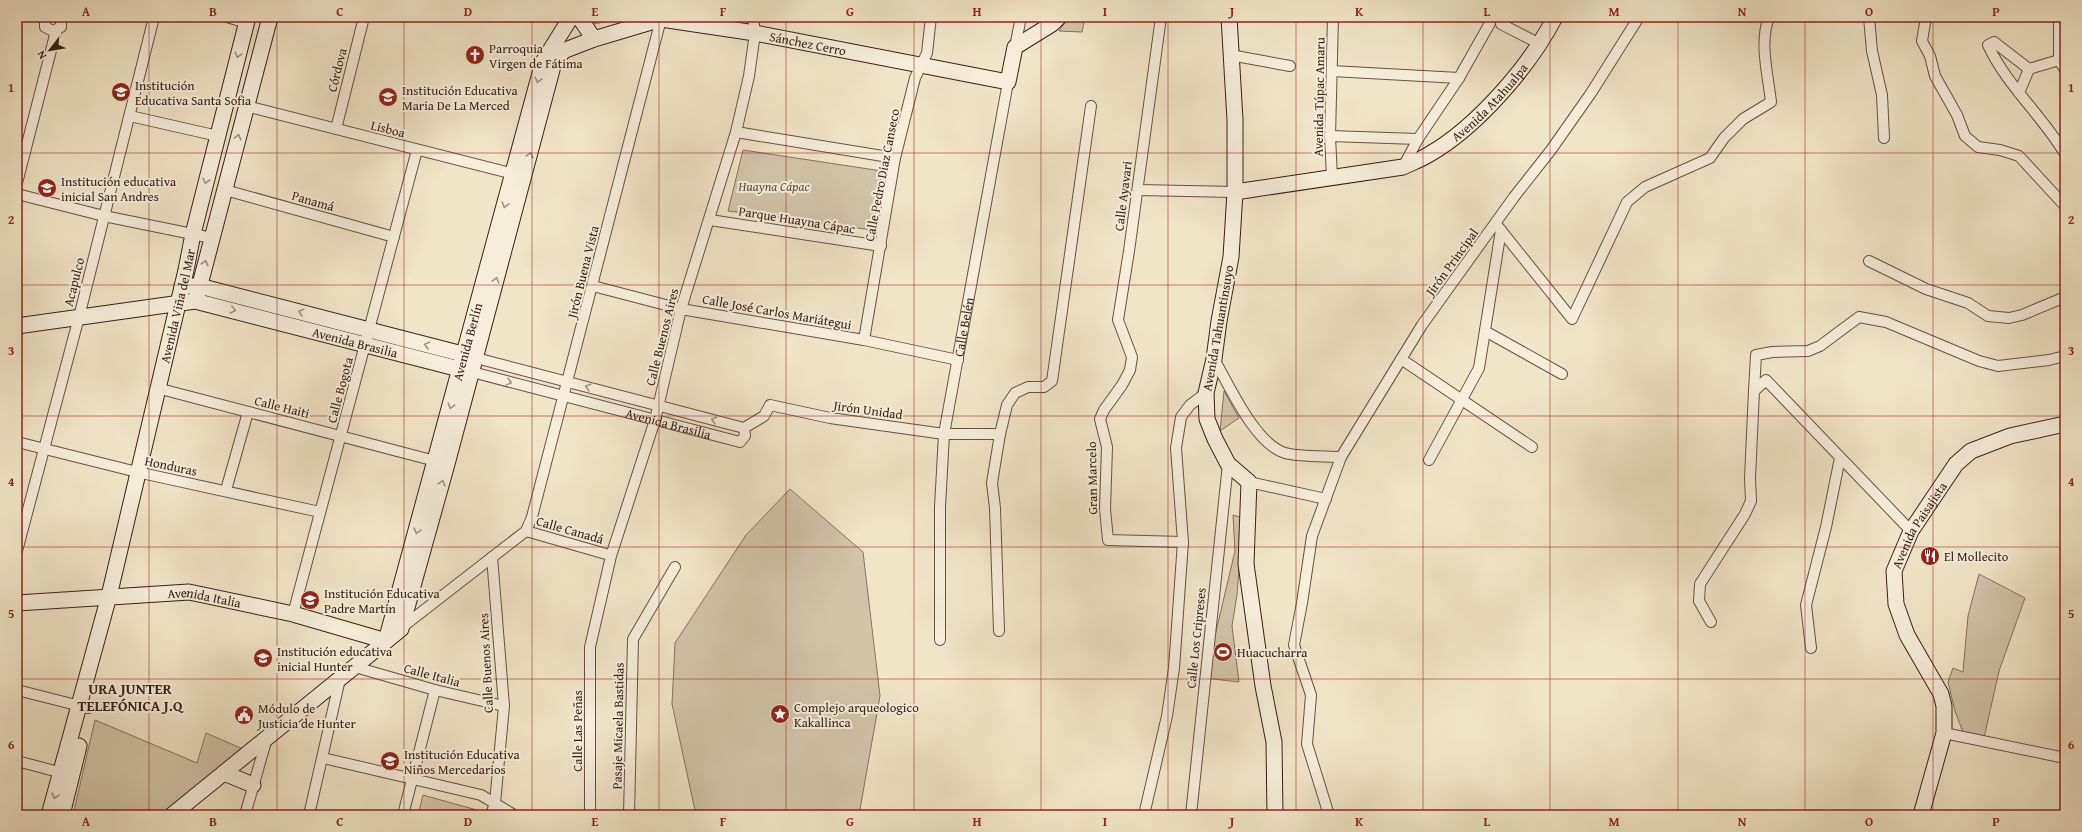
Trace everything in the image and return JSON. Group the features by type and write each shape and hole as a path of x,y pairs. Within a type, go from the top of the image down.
{"street":[{"path":"45,17 45,27 50,31 56,31"},
{"path":"17,183 56,31 61,27 60,17"},
{"name":"Acapulco","path":"17,551 19,536 79,317 154,17"},
{"path":"227,17 247,20"},
{"name":"Avenida Viña del Mar","path":"195,301 270,17"},
{"name":"Córdova","path":"336,129 364,17"},
{"name":"Avenida Berlín","path":"401,629 442,463 518,176 543,62 558,47 571,17"},
{"path":"579,17 594,39"},
{"name":"Calle Buenos Aires","path":"590,647 611,556 655,420 681,309 710,220 736,132 749,76 755,33 753,17"},
{"name":"Calle Pedro Diaz Canseco","path":"864,340 895,158 915,78 927,53 931,17"},
{"name":"Calle Belén","path":"940,640 940,507 944,434 1020,17"},
{"path":"1015,47 1052,24 1059,17"},
{"name":"Calle Ayavari","path":"1126,375 1130,370 1132,357 1118,320 1138,190 1161,17"},
{"name":"Avenida Tahuantinsuyo","path":"1229,17 1230,55 1235,120 1235,192 1231,257 1219,321 1214,359 1206,393 1207,419 1228,464 1249,482"},
{"name":"Avenida Túpac Amaru","path":"1332,178 1330,136 1333,17"},
{"path":"1403,167 1418,139 1459,78 1490,23 1490,17"},
{"name":"Avenida Atahualpa","path":"1235,192 1403,167 1428,155 1456,136 1494,101 1540,44 1555,17"},
{"name":"Jirón Principal","path":"1329,815 1307,744 1311,695 1294,645 1312,536 1341,457 1422,326 1499,227 1591,94 1639,17"},
{"path":"1499,227 1572,319 1627,202 1645,187 1710,158 1724,138 1743,119 1771,102 1766,60 1765,30 1769,17"},
{"path":"1869,17 1872,51 1882,95 1884,138"},
{"path":"1926,17 1922,41 1930,56 1935,76 1957,115 1965,136 1978,147 2000,150 2019,156 2065,206"},
{"path":"2059,17 2059,60 2065,70"},
{"name":"Sánchez Cerro","path":"558,47 594,39 661,18 755,33 1008,82"},
{"name":"Jirón Buena Vista","path":"526,530 532,516 568,382 661,18"},
{"name":"Avenida Viña del Mar","path":"62,815 67,774 84,706 114,608 108,596 193,234 247,20"},
{"path":"1500,24 1540,44"},
{"path":"2029,69 1994,42 1988,45 2019,93 2049,130 2065,154"},
{"path":"1230,55 1290,66"},
{"path":"2029,69 2059,60"},
{"path":"2019,93 2029,69"},
{"path":"1332,71 1459,78"},
{"name":"Lisboa","path":"246,106 518,176"},
{"path":"999,631 995,508 992,482 1000,434 1007,405 1014,393 1028,387 1044,387 1052,381 1091,106"},
{"path":"130,116 218,136"},
{"path":"736,132 895,158"},
{"path":"1330,136 1418,139"},
{"name":"Calle Bogota","path":"293,614 417,150"},
{"name":"Panamá","path":"224,190 394,237"},
{"path":"1138,190 1235,192"},
{"path":"17,194 104,216 212,238"},
{"name":"Parque Huayna Cápac","path":"710,220 881,246"},
{"path":"1429,460 1479,368 1499,227"},
{"path":"1869,261 1926,288 1968,302 1988,316 2009,318 2065,297"},
{"name":"Avenida Brasilia","path":"17,326 195,301 365,345 468,364 568,382 744,428 745,436 740,442 564,396 468,364 369,330 199,286 182,286"},
{"name":"Calle José Carlos Mariátegui","path":"593,286 681,309 864,340 958,360"},
{"path":"1711,622 1699,601 1700,584 1745,514 1751,501 1750,478 1756,355 1772,352 1808,351 1820,346 1858,317 1886,322 1979,361 1998,366 2049,360 2065,356"},
{"path":"1485,331 1562,374"},
{"path":"1214,359 1251,425 1264,439 1285,453 1341,457"},
{"path":"1401,359 1532,447"},
{"name":"Gran Marcelo","path":"1126,375 1122,385 1104,410 1100,419 1107,447 1105,509 1108,540 1183,542"},
{"path":"1754,391 1766,380 1910,531"},
{"name":"Calle Haiti","path":"157,388 442,463"},
{"path":"1144,815 1167,716 1174,668 1183,542 1176,448 1181,417 1190,405 1206,393"},
{"name":"Jirón Unidad","path":"744,428 764,416 770,405 830,418 944,434 1000,434"},
{"path":"226,490 248,412"},
{"name":"Avenida Paisajista","path":"1921,815 1944,733 1944,706 1941,694 1907,635 1896,604 1894,571 1910,531 1956,464 1971,450 2010,436 2065,424"},
{"name":"Honduras","path":"17,442 137,472 226,490 320,512"},
{"path":"1811,648 1806,606 1826,527 1840,458"},
{"name":"Avenida Berlín","path":"386,641 442,463"},
{"name":"Calle Los Cripreses","path":"1191,815 1228,464"},
{"path":"1275,815 1274,742 1263,686 1246,564 1249,482 1326,499"},
{"path":"172,815 386,641 526,530"},
{"name":"Calle Canadá","path":"526,530 606,554"},
{"name":"Calle Buenos Aires","path":"491,815 495,803 504,706 492,557"},
{"name":"Pasaje Micaela Bastidas","path":"629,815 633,638 675,567"},
{"name":"Avenida Italia","path":"17,603 188,592 293,614 386,641"},
{"name":"Calle Las Peñas","path":"590,647 590,815"},
{"name":"Calle Italia","path":"355,667 435,690 504,706"},
{"path":"308,815 323,758 340,679"},
{"path":"17,690 84,706"},
{"path":"403,815 435,690"},
{"path":"1944,733 2065,758"},
{"path":"245,815 267,738"},
{"path":"323,758 481,796 514,815"},
{"path":"17,761 67,774"},
{"path":"224,773 253,785"},
{"name":"Avenida Viña del Mar","path":"49,815 67,774"}],"green space":[{"path":"590,17 621,17 595,24"},
{"path":"1069,17 1085,17 1082,32 1059,31"},
{"name":"Huayna Cápac","path":"743,150 882,171 873,230 728,211"},
{"path":"1224,391 1239,418 1220,431"},
{"path":"790,489 863,552 880,696 859,815 696,815 672,704 675,643 746,535"},
{"name":"Huacucharra","path":"1233,515 1243,518 1237,595 1232,626 1239,682 1205,678 1235,551"},
{"path":"1979,574 2025,598 1999,671 1984,738 1964,735 1955,711 1948,682 1953,668 1963,672 1968,616"},
{"path":"95,720 197,763 206,733 243,749 165,815 73,815"},
{"path":"423,795 484,812 483,815 418,815"}],"place":[{"name":"Parroquia Virgen de Fátima","path":"475,55"},
{"name":"Institución Educativa Santa Sofia","path":"121,92"},
{"name":"Institución Educativa Maria De La Merced","path":"388,97"},
{"name":"Institución educativa inicial San Andres","path":"47,188"},
{"name":"El Mollecito","path":"1930,556"},
{"name":"Institución Educativa Padre Martin","path":"310,600"},
{"name":"Huacucharra","path":"1223,652"},
{"name":"Institución educativa inicial Hunter","path":"263,658"},
{"name":"Complejo arqueologico Kakallinca","path":"780,714"},
{"name":"Módulo de Justicia de Hunter","path":"244,715"},
{"name":"Institución Educativa Niños Mercedarios","path":"390,761"}],"district":[{"name":"URA JUNTER TELEFÓNICA J.Q","path":"130,696"}]}
